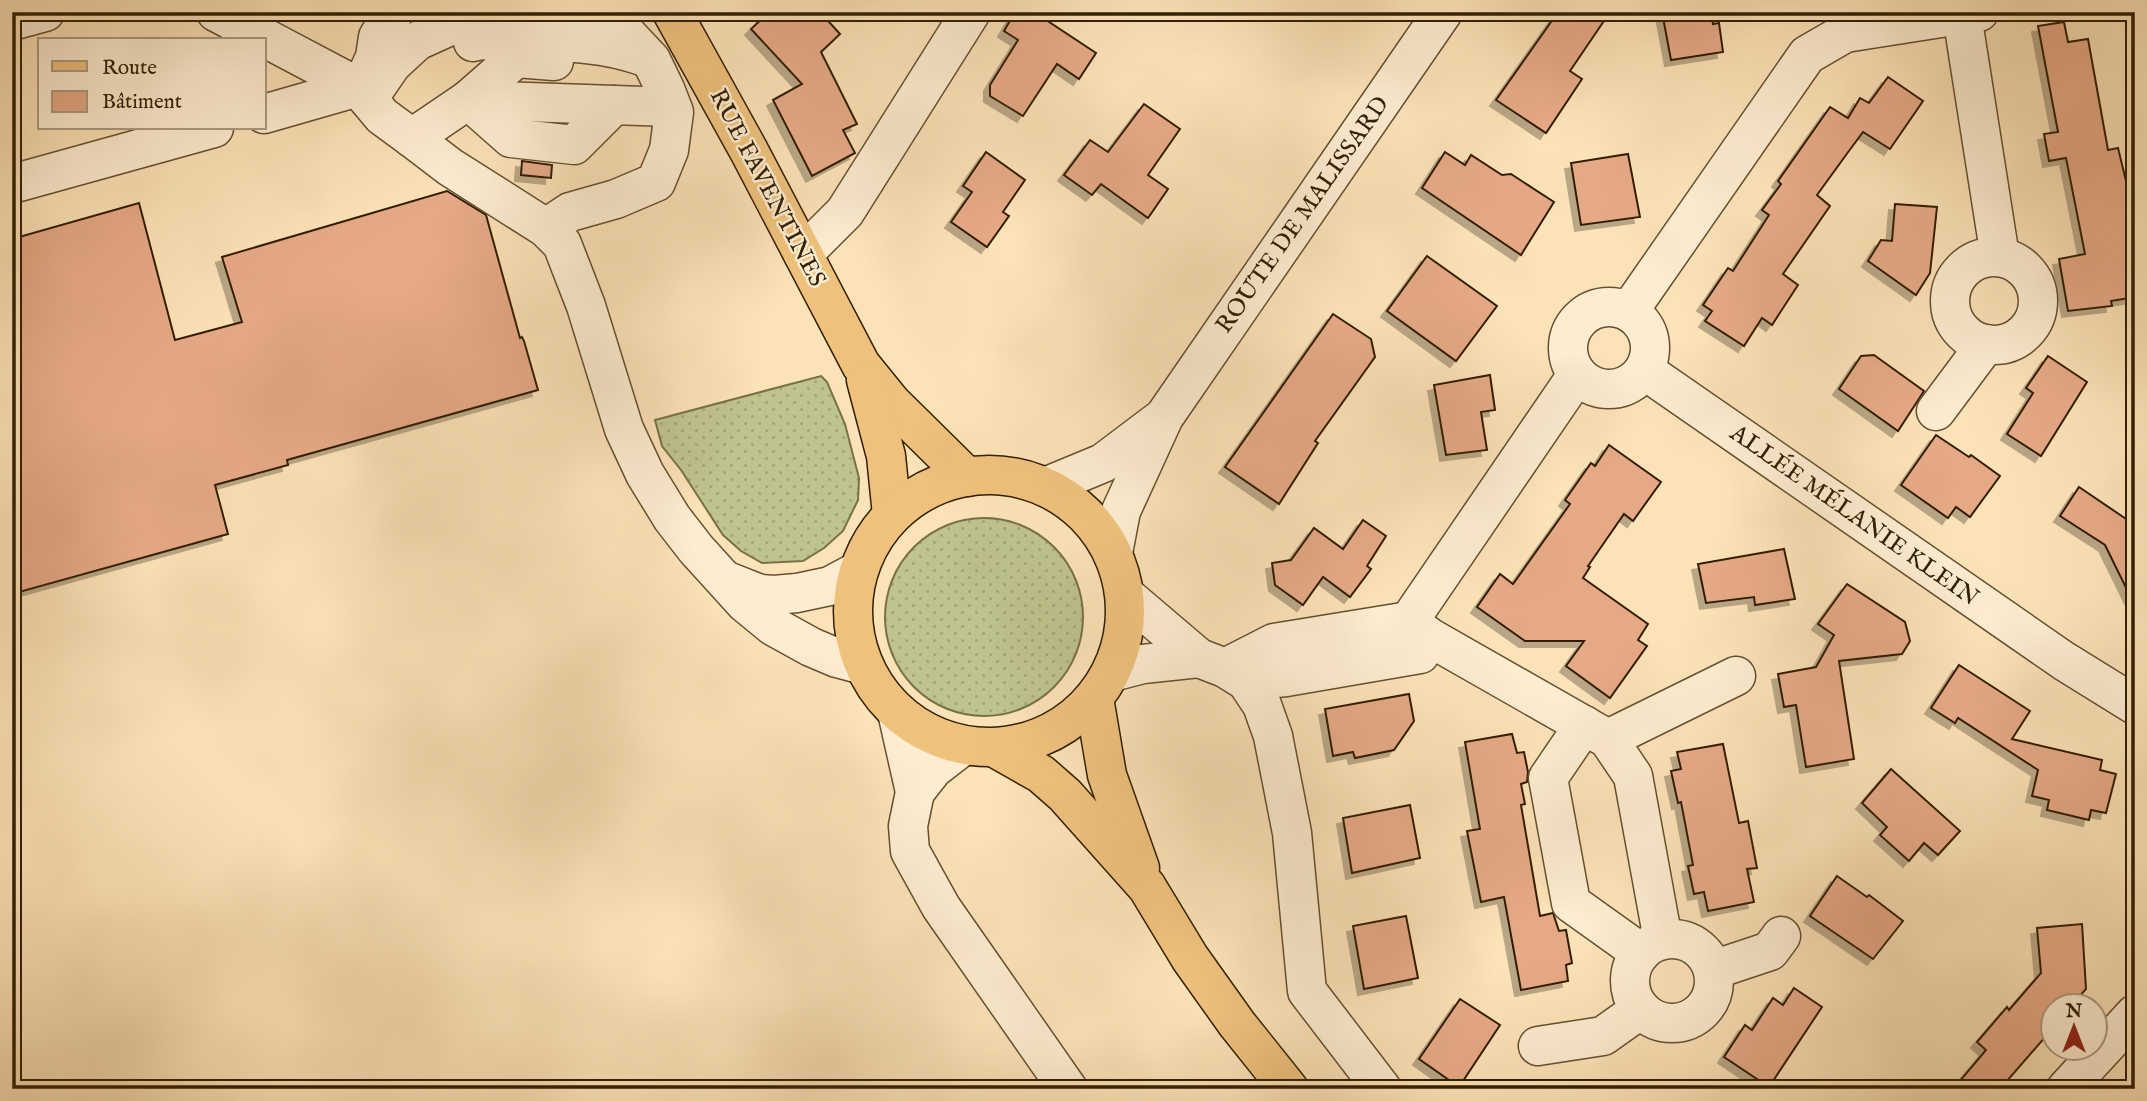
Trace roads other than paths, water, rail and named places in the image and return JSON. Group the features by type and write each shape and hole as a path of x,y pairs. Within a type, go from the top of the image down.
{"main road":[{"name":"RUE FAVENTINES","path":"672,12 861,365 891,402 967,477"},
{"name":"RUE FAVENTINES","path":"861,365 886,456 892,515"},
{"path":"1147,887 1107,775 1098,732 1103,685 1124,634 1125,595 1112,553 1096,525 1073,503 1045,486 1007,475 967,477 926,489 892,515 872,540 858,571 852,602 854,634 863,665 877,690 897,712 928,734 979,746 1041,774 1065,794 1147,887 1191,958 1237,1024 1289,1089"},
{"path":"979,746 1032,741 1066,724 1103,685"}],"street":[{"path":"12,21 45,12"},
{"path":"216,12 260,38"},
{"path":"380,110 367,75 375,57 378,37 394,12"},
{"path":"803,254 845,212 971,12"},
{"name":"ROUTE DE MALISSARD","path":"1112,553 1121,512 1164,417 1443,12"},
{"path":"1629,311 1807,55 1846,33 1970,14 2000,257"},
{"path":"380,110 410,74 441,53 477,40 582,43 622,49 653,64 674,112 669,150 656,182 616,199 570,212 546,228"},
{"path":"266,42 380,110 450,167 546,228 562,244 586,306 624,429 645,474 672,518 745,603 773,626 811,647 863,665"},
{"path":"468,100 516,58 653,64"},
{"path":"266,114 380,110 468,100 671,107"},
{"path":"12,184 207,130"},
{"path":"1985,257 2000,257 2014,261 2026,270 2035,283 2038,309 2032,324 2022,335 2001,344 1986,344 1963,332 1954,319 1950,301 1952,286 1960,272 1971,263 1985,257"},
{"path":"1609,306 1629,311 1645,326 1651,346 1644,370 1631,383 1606,390 1587,383 1573,369 1567,349 1572,328 1587,312 1609,306"},
{"path":"1936,411 1986,344"},
{"name":"ALLÉE MÉLANIE KLEIN","path":"1644,370 2064,661 2135,705"},
{"path":"1103,685 1143,664 1224,669 1286,677 1420,654 1419,629 1577,375"},
{"name":"ROUTE DE MALISSARD","path":"1045,486 1103,463 1164,417"},
{"path":"725,580 760,594 774,595 830,586 858,571"},
{"path":"1125,595 1224,669 1262,705 1273,736 1292,833 1307,991 1382,1089"},
{"path":"1419,629 1596,732 1633,776 1652,947"},
{"path":"1652,947 1571,903 1548,778 1596,732 1736,676"},
{"path":"897,712 915,792 908,826 910,851 941,906 1068,1089"},
{"path":"915,792 933,769 979,746"},
{"path":"1713,970 1770,951 1781,936"},
{"path":"1676,940 1699,949 1708,958 1713,970 1715,984 1712,998 1704,1010 1679,1023 1665,1023 1652,1018 1641,1009 1630,987 1634,963 1652,947 1676,940"},
{"path":"1538,1046 1603,1036 1641,1009"},
{"path":"2066,1089 2135,1014"}]}
